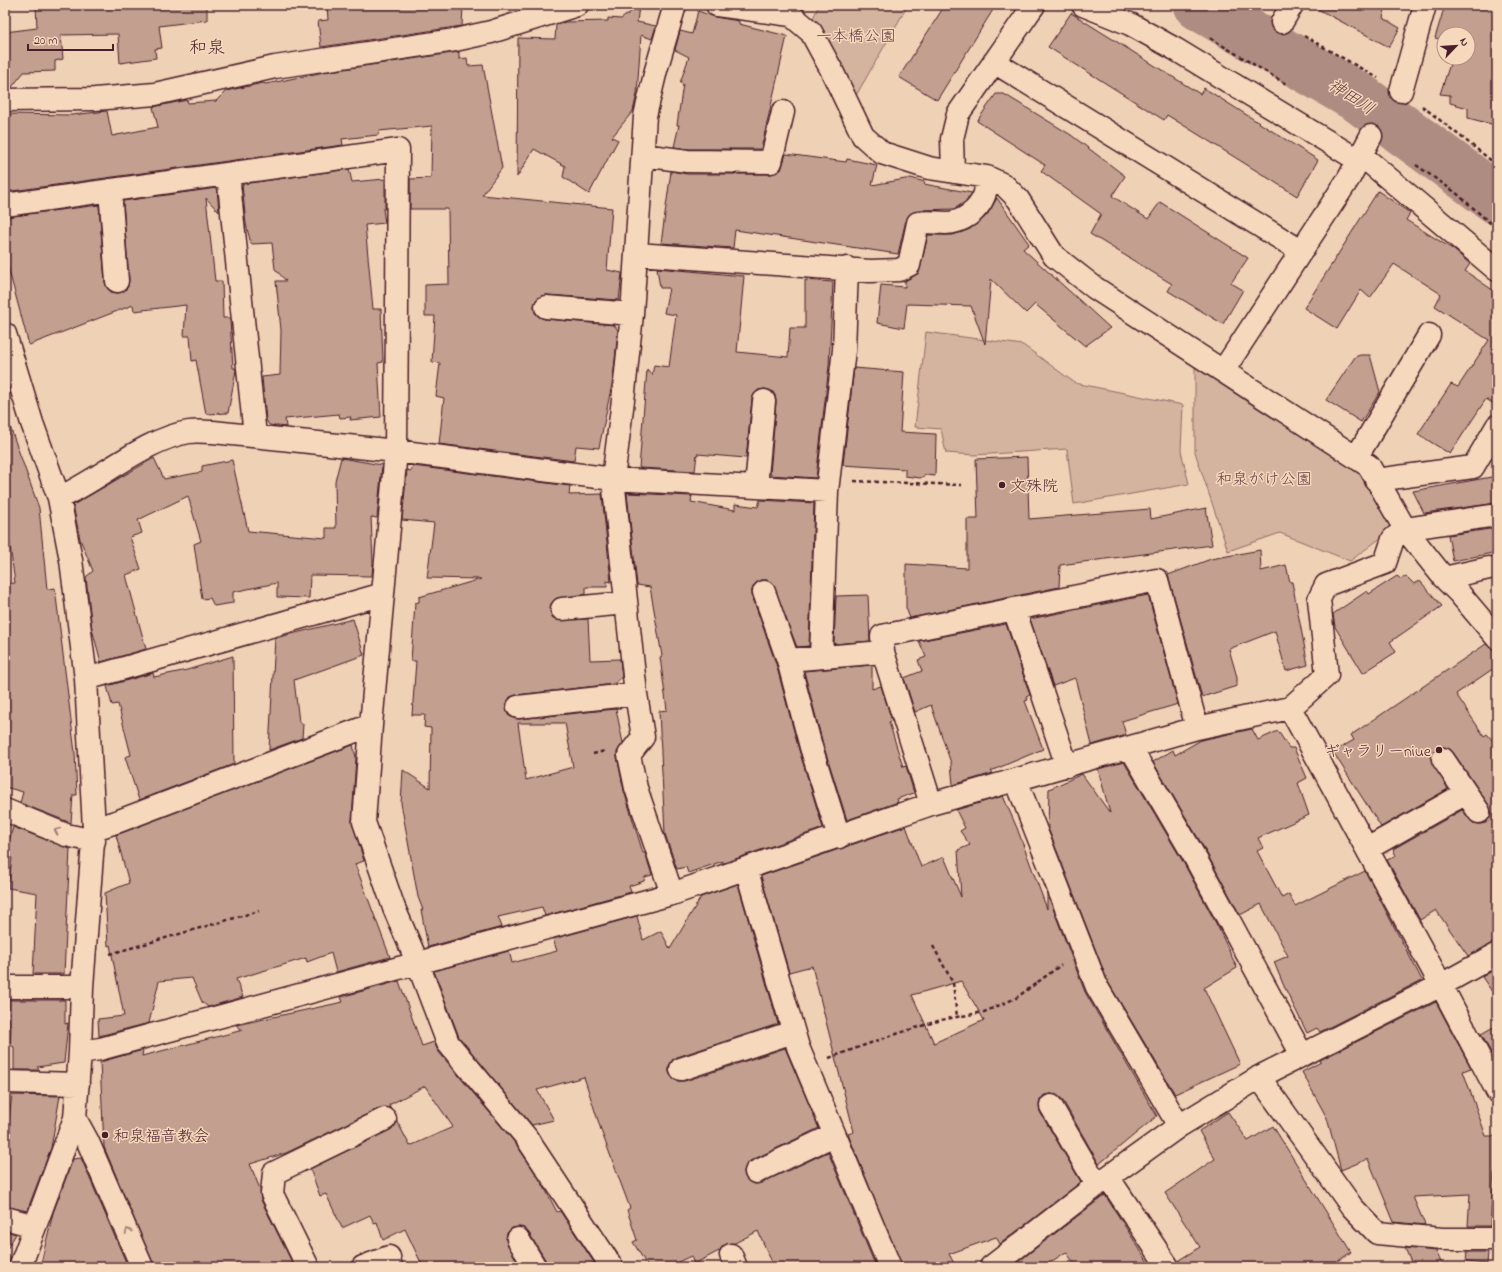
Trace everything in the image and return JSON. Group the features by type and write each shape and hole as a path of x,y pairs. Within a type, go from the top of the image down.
{"street":[{"path":"5,100 95,99 155,94 275,67 454,40 491,32 577,5"},
{"path":"672,894 636,788 628,755 643,737 636,694 613,479 632,314 645,116 656,70 675,5"},
{"path":"717,5 791,16 811,32 831,69 863,136 882,153 929,168 987,177 1004,184 1018,199 1054,256 1095,288 1369,466 1405,529 1444,578 1460,593 1497,638"},
{"path":"953,172 952,139 958,114 1034,5"},
{"path":"1083,5 1130,24 1359,158 1497,270"},
{"path":"1401,91 1425,5"},
{"path":"994,62 1301,251"},
{"path":"643,155 687,161 771,162 783,112"},
{"path":"1223,371 1349,178 1371,136"},
{"path":"5,205 398,150 396,451 371,725 364,822 394,908 418,964 448,1043 526,1138 612,1267"},
{"path":"228,174 255,436"},
{"path":"637,254 847,268 870,271 898,270 908,265 918,223 927,221 956,222 966,217 976,209 984,196 987,177"},
{"path":"110,190 118,281"},
{"path":"821,657 827,485 844,350 847,268"},
{"path":"546,307 632,314"},
{"path":"5,334 10,366 59,498 71,560 86,679 94,835 82,987 80,1052 75,1118 20,1267"},
{"path":"1356,458 1429,336"},
{"path":"756,487 764,401"},
{"path":"1376,480 1473,467 1497,426"},
{"path":"59,498 78,489 165,439 188,432 214,432 396,451 613,479 756,487 827,485"},
{"path":"80,1052 100,1050 672,894 931,804 1197,728 1290,708 1327,675 1318,599 1326,585 1385,563 1393,539 1405,529 1497,515"},
{"path":"1444,578 1489,568"},
{"path":"931,804 882,652 882,636 1157,580 1197,728"},
{"path":"764,592 788,660 811,747 839,837"},
{"path":"86,679 383,594"},
{"path":"562,609 626,603"},
{"path":"1014,609 1067,766"},
{"path":"788,660 882,652"},
{"path":"518,706 636,694"},
{"path":"1290,708 1497,1091"},
{"path":"5,810 66,835 94,835 119,821 371,725"},
{"path":"1130,748 1193,854 1302,1055"},
{"path":"1443,759 1479,812"},
{"path":"1016,780 1097,987 1179,1126"},
{"path":"1367,849 1466,793"},
{"path":"746,868 793,1032 834,1135 890,1267"},
{"path":"992,1267 1102,1181 1179,1126 1259,1077 1441,985 1497,954"},
{"path":"5,987 82,987"},
{"path":"681,1069 793,1032"},
{"path":"1259,1077 1352,1207 1377,1233 1442,1239 1497,1239"},
{"path":"5,1082 78,1084"},
{"path":"1051,1106 1102,1181 1168,1267"},
{"path":"75,1118 88,1142 142,1267"},
{"path":"308,1267 272,1194 274,1173 385,1119"},
{"path":"756,1172 834,1135"},
{"path":"5,1218 35,1226"},
{"path":"518,1239 535,1267"},
{"path":"363,1267 389,1257 391,1267"}],"path":[{"path":"1254,5 1287,14 1314,43 1401,91 1497,165"},
{"path":"1415,164 1455,192 1497,229"},
{"path":"827,485 962,485"},
{"path":"84,962 259,911"},
{"path":"933,946 953,983 957,1017"},
{"path":"806,1067 890,1036 957,1017 984,1012 1016,998 1053,970 1083,951"}],"green space":[{"name":"一本橋公園","path":"819,5 908,5 854,99 812,21"},
{"path":"926,332 1023,345 1075,383 1183,405 1181,451 1189,484 1074,504 1067,449 975,455 946,453 941,429 915,427"},
{"name":"和泉がけ公園","path":"1195,363 1362,475 1394,528 1350,561 1280,533 1228,551 1195,452"}],"building":[{"path":"36,5 70,5 71,7 92,5 207,5 207,20 159,26 162,48 155,49 156,58 120,63 118,34 61,35 63,59 55,61 55,71 24,72 12,87 5,88 5,55 7,55 5,32 37,28"},
{"path":"327,5 463,5 462,26 321,47 318,21 328,20"},
{"path":"945,5 996,5 937,100 899,77"},
{"path":"1310,5 1386,5 1383,18 1400,28 1389,47"},
{"path":"1445,5 1497,5 1497,107 1495,125 1468,118 1468,108 1450,103 1450,95 1440,94 1449,66 1476,66 1476,26 1439,26"},
{"path":"639,6 637,22 656,26 652,39 641,35 637,94 633,111 612,137 618,140 589,194 563,177 565,166 534,149 517,177 518,38 555,39 556,25 565,22 608,21 608,18 621,19"},
{"path":"698,11 715,17 739,21 739,24 787,36 761,149 688,149 674,147 679,125 677,125 683,84 680,83 689,57 675,50 680,31 692,34"},
{"path":"1071,13 1200,94 1204,88 1318,160 1297,196 1167,115 1164,120 1048,47"},
{"path":"459,52 459,59 467,58 468,66 483,65 502,168 482,195 612,208 607,270 622,273 619,300 547,295 541,296 536,300 534,306 535,313 539,317 545,319 614,325 618,330 613,379 599,448 576,446 574,461 439,444 444,398 436,396 440,363 432,362 435,316 425,316 425,285 449,284 448,209 410,209 410,179 431,178 432,126 379,131 378,135 342,139 343,145 5,192 5,114 72,115 107,111 112,136 158,127 153,107 187,100 188,103 216,101 226,91 263,83 266,84 324,72"},
{"path":"996,94 1004,94 1071,135 1125,176 1112,196 1148,219 1160,202 1248,258 1231,283 1243,290 1223,324 1168,291 1172,284 1090,234 1101,214 1041,171 1045,165 977,121"},
{"path":"786,154 846,162 847,159 877,165 872,185 911,178 925,182 924,184 972,193 965,202 954,209 921,210 910,214 906,220 898,254 735,230 733,248 661,243 671,171 687,174 771,174 781,170"},
{"path":"349,169 352,182 385,179 385,209 383,209 385,223 365,225 373,309 381,309 383,362 378,363 381,417 350,420 351,417 340,418 339,414 285,419 286,427 269,425 266,420 262,377 280,375 281,330 276,281 286,281 275,269 272,243 251,244 246,224 242,184"},
{"path":"217,188 219,212 206,198 215,281 222,281 223,318 230,318 233,368 236,370 228,413 206,414 196,360 192,361 190,336 184,336 186,305 134,311 133,305 29,345 5,256 5,217 99,205 105,282 107,288 111,292 118,293 124,291 128,287 129,280 123,201"},
{"path":"1378,191 1410,213 1406,220 1454,250 1470,264 1465,271 1497,293 1497,406 1486,399 1450,454 1418,434 1451,384 1458,387 1489,340 1435,306 1441,294 1394,264 1370,298 1361,290 1337,329 1304,308"},
{"path":"997,198 1029,244 1023,249 1110,328 1085,346 1035,304 1026,313 991,279 985,344 971,306 907,304 904,328 877,323 881,285 905,287 905,281 919,273 928,235 953,235 970,229 987,215"},
{"path":"657,268 744,276 737,352 788,357 790,328 805,328 805,280 833,282 829,366 816,478 770,475 776,402 775,395 772,391 765,389 758,390 752,399 746,458 697,454 695,471 639,468 647,369 652,375 654,365 669,367 676,315 664,313 669,288 660,288"},
{"path":"1360,355 1370,355 1380,392 1361,422 1326,400 1355,357"},
{"path":"854,368 904,372 900,432 936,434 935,476 926,475 920,478 905,476 905,469 843,465"},
{"path":"8,421 39,508 47,589 55,588 75,753 77,795 73,795 71,823 20,803 23,792 5,787 5,584 15,583 5,509 5,422"},
{"path":"1027,457 1029,519 1150,509 1151,519 1206,508 1212,545 1060,565 1059,587 910,618 906,608 906,564 967,568 967,519 978,519 976,459"},
{"path":"154,458 164,479 202,472 202,466 232,460 248,531 326,538 326,528 336,528 335,481 341,458 382,465 377,518 371,517 373,563 372,576 310,575 309,598 277,597 277,583 233,592 233,603 214,606 210,598 202,599 194,544 201,541 188,496 138,520 142,533 130,537 141,569 126,575 146,649 101,662 92,629 86,577 93,571 80,539 73,505"},
{"path":"413,466 570,486 569,495 602,494 611,582 607,581 607,587 586,587 586,594 555,599 551,604 550,611 552,617 557,620 588,619 590,660 620,659 622,677 614,684 516,695 510,697 507,702 506,709 508,715 519,719 616,709 623,743 617,752 617,757 624,791 643,853 645,853 652,875 645,877 644,881 629,886 631,892 545,916 542,907 498,917 502,927 428,947 421,910 423,910 418,897 401,803 403,770 430,788 431,728 424,727 425,715 412,715 416,661 411,661 415,603 419,602 419,597 481,579 427,578 434,523 402,520 407,470 411,471","holes":["518,723 565,723 573,767 526,780"]},
{"path":"1497,476 1497,503 1424,513 1413,491"},
{"path":"627,493 692,496 691,502 735,510 735,504 758,507 760,500 814,503 809,646 797,647 772,583 767,580 760,580 755,584 752,590 752,596 776,664 799,750 823,828 721,864 723,861 688,873 686,867 677,869 665,834 659,711 667,710 660,657 662,656 650,587 637,585"},
{"path":"1497,528 1497,552 1453,561 1448,535"},
{"path":"1260,550 1261,571 1286,565 1290,582 1292,582 1308,665 1286,671 1275,631 1229,649 1237,677 1237,686 1202,697 1168,575 1211,559"},
{"path":"1397,576 1401,579 1406,576 1414,584 1420,581 1442,606 1390,642 1396,652 1363,673 1335,627 1333,614 1367,591 1369,594"},
{"path":"868,595 870,641 834,644 836,596"},
{"path":"1148,595 1178,704 1122,721 1126,735 1092,745 1075,678 1053,686 1030,619"},
{"path":"353,619 364,655 294,680 299,722 303,724 302,738 269,750 275,638"},
{"path":"1006,624 1030,695 1026,697 1028,700 1025,701 1043,749 991,771 993,773 953,785 951,763 931,705 915,712 904,678 922,671 918,660 926,657 919,641"},
{"path":"1486,644 1492,650 1497,650 1497,666 1456,694 1484,736 1487,734 1497,746 1497,942 1468,956 1436,910 1420,920 1387,860 1396,856 1393,849 1462,810 1473,823 1486,823 1490,817 1491,811 1489,805 1453,752 1448,748 1442,747 1436,749 1432,753 1431,760 1448,789 1381,827 1333,752 1354,740 1351,735"},
{"path":"233,656 234,764 139,800 125,757 131,755 118,704 112,705 107,686 153,673 154,677 187,670"},
{"path":"872,665 872,689 881,686 892,721 889,722 903,767 906,766 914,793 897,799 898,802 847,820 823,744 804,671"},
{"path":"1252,729 1258,740 1278,731 1289,748 1294,748 1307,778 1298,783 1309,815 1258,838 1263,848 1257,851 1282,898 1289,894 1295,906 1365,871 1422,980 1320,1032 1317,1028 1307,1033 1283,984 1274,962 1288,956 1261,904 1240,915 1204,848 1153,762 1173,750 1175,755 1201,740"},
{"path":"353,745 356,757 352,821 364,861 355,864 390,957 336,972 331,953 307,962 306,958 236,979 243,997 208,1007 202,1002 192,978 159,981 149,1023 99,1036 98,1019 124,1016 110,945 108,946 105,893 129,883 116,835"},
{"path":"1124,762 1182,860 1218,927 1237,968 1204,988 1240,1064 1175,1094 1108,982 1048,828 1049,789 1082,774 1110,813 1098,769"},
{"path":"1003,796 1017,828 1047,909 1047,893 1085,992 1157,1116 1099,1164 1062,1099 1057,1095 1044,1095 1040,1100 1040,1112 1081,1182 1000,1244 996,1237 949,1254 956,1267 902,1267 848,1134 854,1132 812,966 789,972 761,876 906,826 921,867 944,857 961,897 958,850 970,845 960,831 965,828 956,810","holes":["961,981 984,1020 934,1043 912,995"]},
{"path":"13,827 70,849 64,974 33,974 37,893 8,888 12,858 5,856"},
{"path":"738,884 778,1024 677,1057 672,1060 669,1066 669,1073 673,1079 685,1081 785,1048 819,1128 750,1161 746,1165 744,1171 745,1177 749,1182 755,1184 761,1183 828,1152 876,1267 774,1267 758,1231 735,1243 726,1244 719,1251 694,1264 691,1256 667,1267 648,1267 633,1242 637,1240 627,1210 630,1208 602,1133 584,1077 537,1090 554,1120 532,1125 459,1037 434,971 509,951 512,963 557,951 553,939 637,916 643,940 661,931 670,949 701,897"},
{"path":"1497,968 1497,999 1482,977"},
{"path":"399,981 422,1046 434,1042 438,1051 516,1144 542,1183 557,1212 560,1211 597,1267 547,1267 546,1261 529,1233 524,1228 518,1227 512,1228 507,1233 506,1240 520,1267 423,1267 405,1229 383,1240 377,1222 374,1223 370,1215 342,1228 326,1194 320,1196 310,1169 390,1130 395,1126 397,1121 410,1146 453,1127 425,1086 389,1105 390,1108 380,1108 286,1153 250,1164 260,1189 261,1200 292,1262 285,1267 154,1267 104,1147 100,1062 143,1050 142,1056 243,1030 236,1025 343,1002 341,997"},
{"path":"9,1000 65,1000 65,1024 68,1023 64,1063 37,1067 40,1070 14,1070 14,1047 10,1045 11,1028 9,1028"},
{"path":"1436,1002 1471,1068 1463,1071 1486,1136 1497,1136 1497,1173 1494,1173 1490,1226 1468,1226 1470,1194 1413,1197 1425,1225 1394,1222 1368,1159 1341,1170 1327,1118 1302,1072 1321,1062 1320,1060"},
{"path":"1497,1025 1497,1057 1494,1058 1481,1034"},
{"path":"12,1095 60,1096 51,1148 27,1211 5,1206 5,1119 9,1118"},
{"path":"1228,1112 1248,1141 1273,1126 1351,1252 1330,1267 1180,1267 1179,1260 1200,1247 1165,1193 1215,1159 1199,1131"},
{"path":"81,1158 128,1267 40,1267 53,1213 73,1159"},
{"path":"1105,1195 1151,1267 1077,1267 1066,1252 1043,1267 1015,1267 1014,1265"},
{"path":"5,1231 16,1234 5,1252"},
{"path":"1405,1248 1436,1251 1443,1267 1413,1267"},
{"path":"1467,1252 1488,1252 1487,1264 1466,1262"}],"waterway":[{"name":"神田川","path":"1199,5 1359,98 1497,199"}],"place":[{"name":"文殊院","path":"1002,485"},
{"name":"ギャラリーniue","path":"1439,750"},
{"name":"和泉福音教会","path":"105,1135"}],"district":[{"name":"和泉","path":"207,47"}]}
